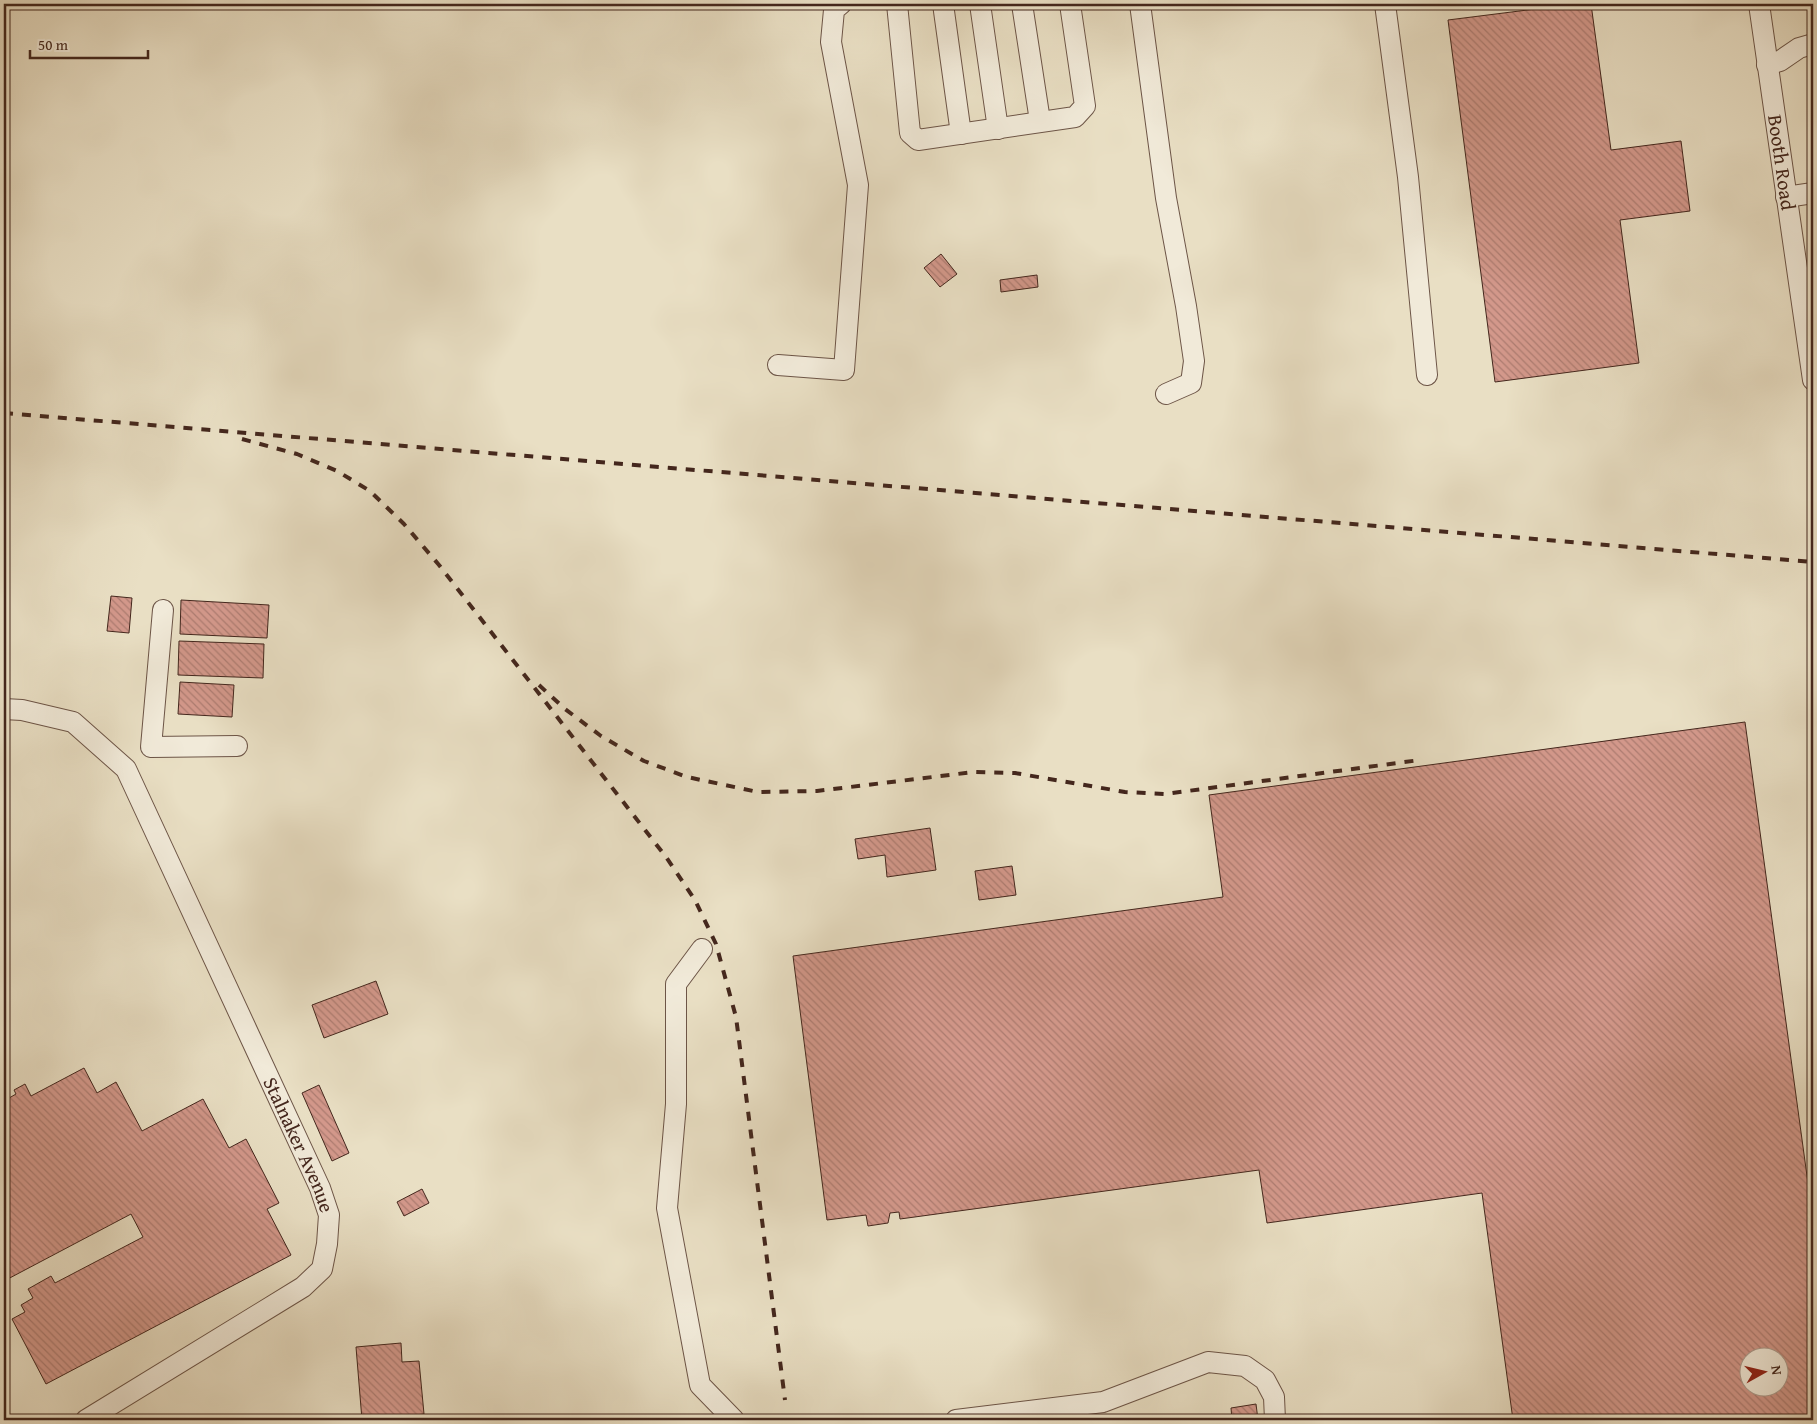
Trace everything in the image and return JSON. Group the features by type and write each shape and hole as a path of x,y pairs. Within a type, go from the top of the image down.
{"street":[{"path":"778,364 844,370 858,185 831,42 834,10 841,4"},
{"path":"897,4 910,133 918,140 1074,117 1084,106 1070,4"},
{"path":"943,4 961,134"},
{"path":"980,4 998,129"},
{"path":"1022,4 1040,122"},
{"path":"1140,4 1166,198 1194,361 1191,383 1166,394"},
{"path":"1385,4 1408,177 1427,375"},
{"name":"Booth Road","path":"1759,4 1813,380"},
{"path":"1768,65 1780,61 1799,48 1813,44"},
{"path":"1786,197 1813,192"},
{"path":"151,747 163,610"},
{"path":"4,709 22,710 73,722 126,769 151,747 238,746"},
{"name":"Stalnaker Avenue","path":"86,1420 303,1288 322,1269 327,1244 329,1215 320,1188 126,769"},
{"path":"702,949 676,984 676,1104 667,1208 700,1385 734,1420"},
{"path":"956,1420 1103,1402 1208,1362 1245,1366 1265,1380 1274,1397 1275,1420"}],"building":[{"path":"1575,4 1591,4 1611,150 1681,141 1690,211 1620,220 1639,363 1495,382 1448,20"},
{"path":"941,254 957,274 940,287 924,268"},
{"path":"1037,275 1038,287 1001,292 1000,280"},
{"path":"111,596 132,598 129,633 107,631"},
{"path":"181,600 269,605 267,638 180,634"},
{"path":"179,641 264,644 263,678 178,675"},
{"path":"180,682 234,685 232,717 178,714"},
{"path":"1745,722 1813,1220 1813,1420 1513,1420 1482,1193 1267,1223 1259,1170 900,1219 899,1212 890,1213 888,1223 868,1226 866,1215 827,1220 793,956 1223,897 1209,795"},
{"path":"930,828 936,870 887,877 885,855 858,859 855,839"},
{"path":"1012,866 1016,895 979,900 975,871"},
{"path":"376,981 388,1014 324,1038 312,1005"},
{"path":"84,1068 97,1093 116,1082 142,1131 203,1099 229,1148 246,1139 279,1203 267,1209 291,1255 46,1384 12,1319 25,1312 21,1305 33,1298 28,1289 51,1276 55,1283 143,1237 131,1214 4,1281 4,1101 16,1094 14,1090 25,1084 31,1096"},
{"path":"319,1085 349,1153 332,1161 302,1093"},
{"path":"422,1189 429,1203 404,1216 397,1202"},
{"path":"401,1343 402,1362 419,1361 424,1414 405,1416 405,1420 362,1420 356,1347"},
{"path":"1256,1404 1258,1420 1232,1420 1231,1408"}],"railway":[{"path":"4,413 1813,562"},
{"path":"242,439 297,454 337,471 370,491 404,524 439,565 666,857 695,900 716,944 736,1017 785,1400"},
{"path":"539,685 565,709 601,736 644,761 687,777 758,792 817,791 974,772 1015,773 1125,792 1165,794 1420,760"}]}
